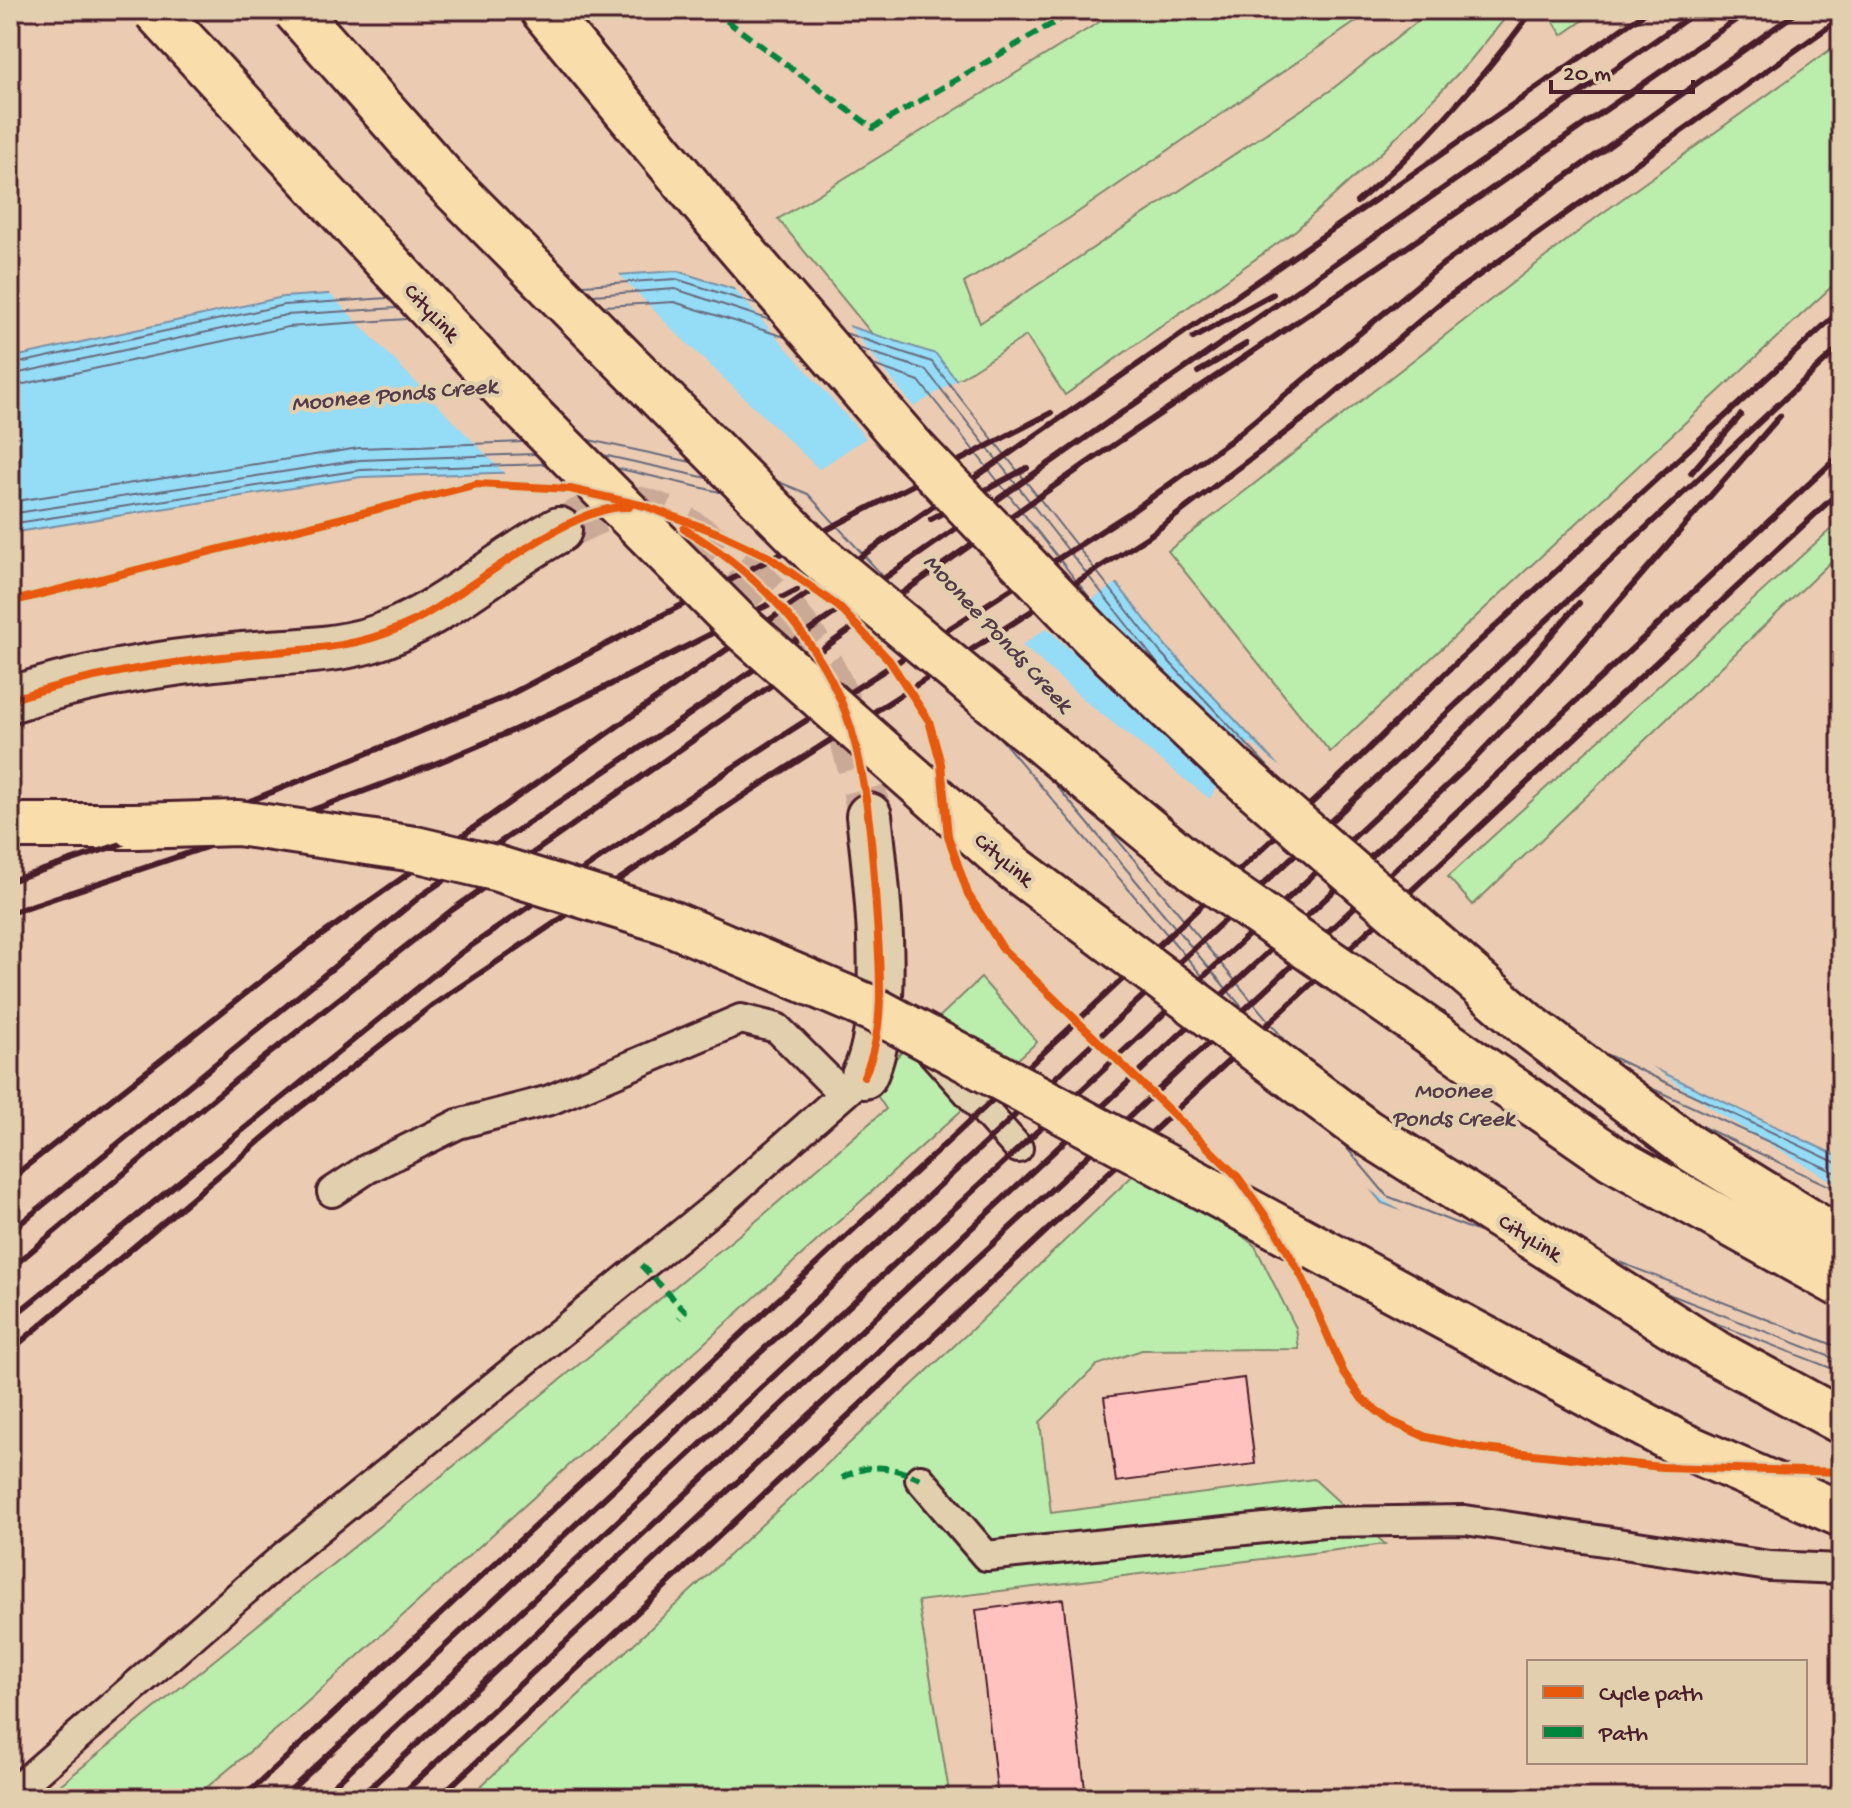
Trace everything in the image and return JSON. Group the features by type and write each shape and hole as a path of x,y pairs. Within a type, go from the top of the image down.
{"highway":[{"name":"CityLink","path":"155,10 512,397 739,625 1013,867 1365,1131 1714,1352 1841,1421"},
{"path":"295,10 445,180 815,553 1196,870 1612,1158 1841,1285"},
{"path":"543,10 729,235 914,450 1093,636 1233,769 1525,1023 1690,1148 1841,1241"},
{"path":"10,826 238,823 334,835 495,868 663,920 875,1010 1682,1445 1841,1514"}],"street":[{"path":"10,700 178,662 301,652 371,640 404,626 452,598 559,530"},
{"path":"854,1085 874,1056 880,966 869,816"}],"lane":[{"path":"880,966 902,1010 939,1063 1018,1148"},
{"path":"10,1795 282,1558 720,1203 854,1085 777,1028 741,1019 550,1100 458,1124 367,1169 332,1192"},
{"path":"920,1479 986,1556 1324,1522 1465,1520 1769,1566 1841,1569"}],"green space":[{"path":"1119,10 1373,10 1068,219 964,283 980,323 1331,90 1432,10 1512,10 1469,62 1383,151 1296,230 1065,395 1026,336 926,400 778,219"},
{"path":"1551,10 1598,10 1562,35 1549,14"},
{"path":"1841,42 1841,278 1330,752 1168,551 1597,217"},
{"path":"1841,520 1841,552 1473,905 1448,877"},
{"path":"981,978 1037,1042 284,1723 194,1798 44,1798 761,1217 886,1109 869,1083"},
{"path":"1148,1161 1255,1246 1296,1328 1299,1349 1142,1350 1097,1365 1040,1422 1051,1513 1314,1479 1385,1544 918,1601 950,1798 468,1798 968,1333"}],"water":[{"name":"Moonee Ponds Creek","path":"677,271 936,354 1166,646 1485,987 1841,1158 1841,1380 1382,1203 1046,801 787,515 591,470 361,477 10,533 10,358 283,297"}],"pier":[{"name":"Moonee Ponds Creek","path":"616,271 672,329 819,469 866,438 730,284 845,321 914,407 960,378 1120,581 1076,610 1216,786 1250,742 1299,782 1488,983 1642,1059 1720,1114 1841,1187 1841,1384 1409,1217 1360,1183 1043,804 785,519 591,474 508,477 326,290","holes":["1047,628 1216,786 1210,799 1090,705 1022,645"]}],"building":[{"path":"1244,1378 1255,1464 1116,1482 1104,1397"},
{"path":"1063,1599 1086,1798 998,1798 976,1610"}],"tunnel":[{"path":"559,530 606,509 622,507 644,510 686,530 741,569 771,597 818,660 836,695 850,733 869,816"}],"railway":[{"path":"1357,202 1451,111 1533,10"},
{"path":"10,1179 306,946 677,684 1649,10"},
{"path":"10,1232 422,895 687,716 1699,10"},
{"path":"10,1269 237,1079 452,910 1087,463 1384,263 1750,10"},
{"path":"10,1319 462,952 726,772 1131,512 1230,441 1443,264 1800,10"},
{"path":"10,1351 293,1113 430,1007 743,796 1149,536 1315,410 1444,300 1841,18"},
{"path":"1193,338 1273,294"},
{"path":"243,1798 1347,770 1460,659 1841,310"},
{"path":"1198,372 1246,344"},
{"path":"282,1798 1841,346"},
{"path":"10,881 250,801 505,697 1051,413"},
{"path":"1691,473 1741,415"},
{"path":"359,1798 1466,768 1558,671 1780,416"},
{"path":"398,1798 1841,454"},
{"path":"931,519 1027,468"},
{"path":"438,1798 1841,490"},
{"path":"10,913 275,823 479,746 571,704 797,590"},
{"path":"320,1798 1384,809 1504,689 1579,603"}],"marked path":[{"path":"712,10 873,128 1076,10"},
{"path":"641,1265 685,1311 679,1318"},
{"path":"842,1478 862,1470 881,1468 920,1479"}],"cycle path":[{"path":"10,602 477,484 570,489 645,506 718,533 769,557 839,607 889,660 929,721 941,764 948,836 968,894 1003,949 1238,1177 1276,1231 1303,1279 1344,1373 1362,1399 1390,1421 1426,1437 1483,1449 1662,1467 1841,1472"},
{"path":"10,700 124,671 362,641 426,614 545,536 575,520 604,510 629,507"},
{"path":"684,529 742,570 792,621 831,680 846,713 861,768 868,812 879,960 879,1021 864,1076"}]}
